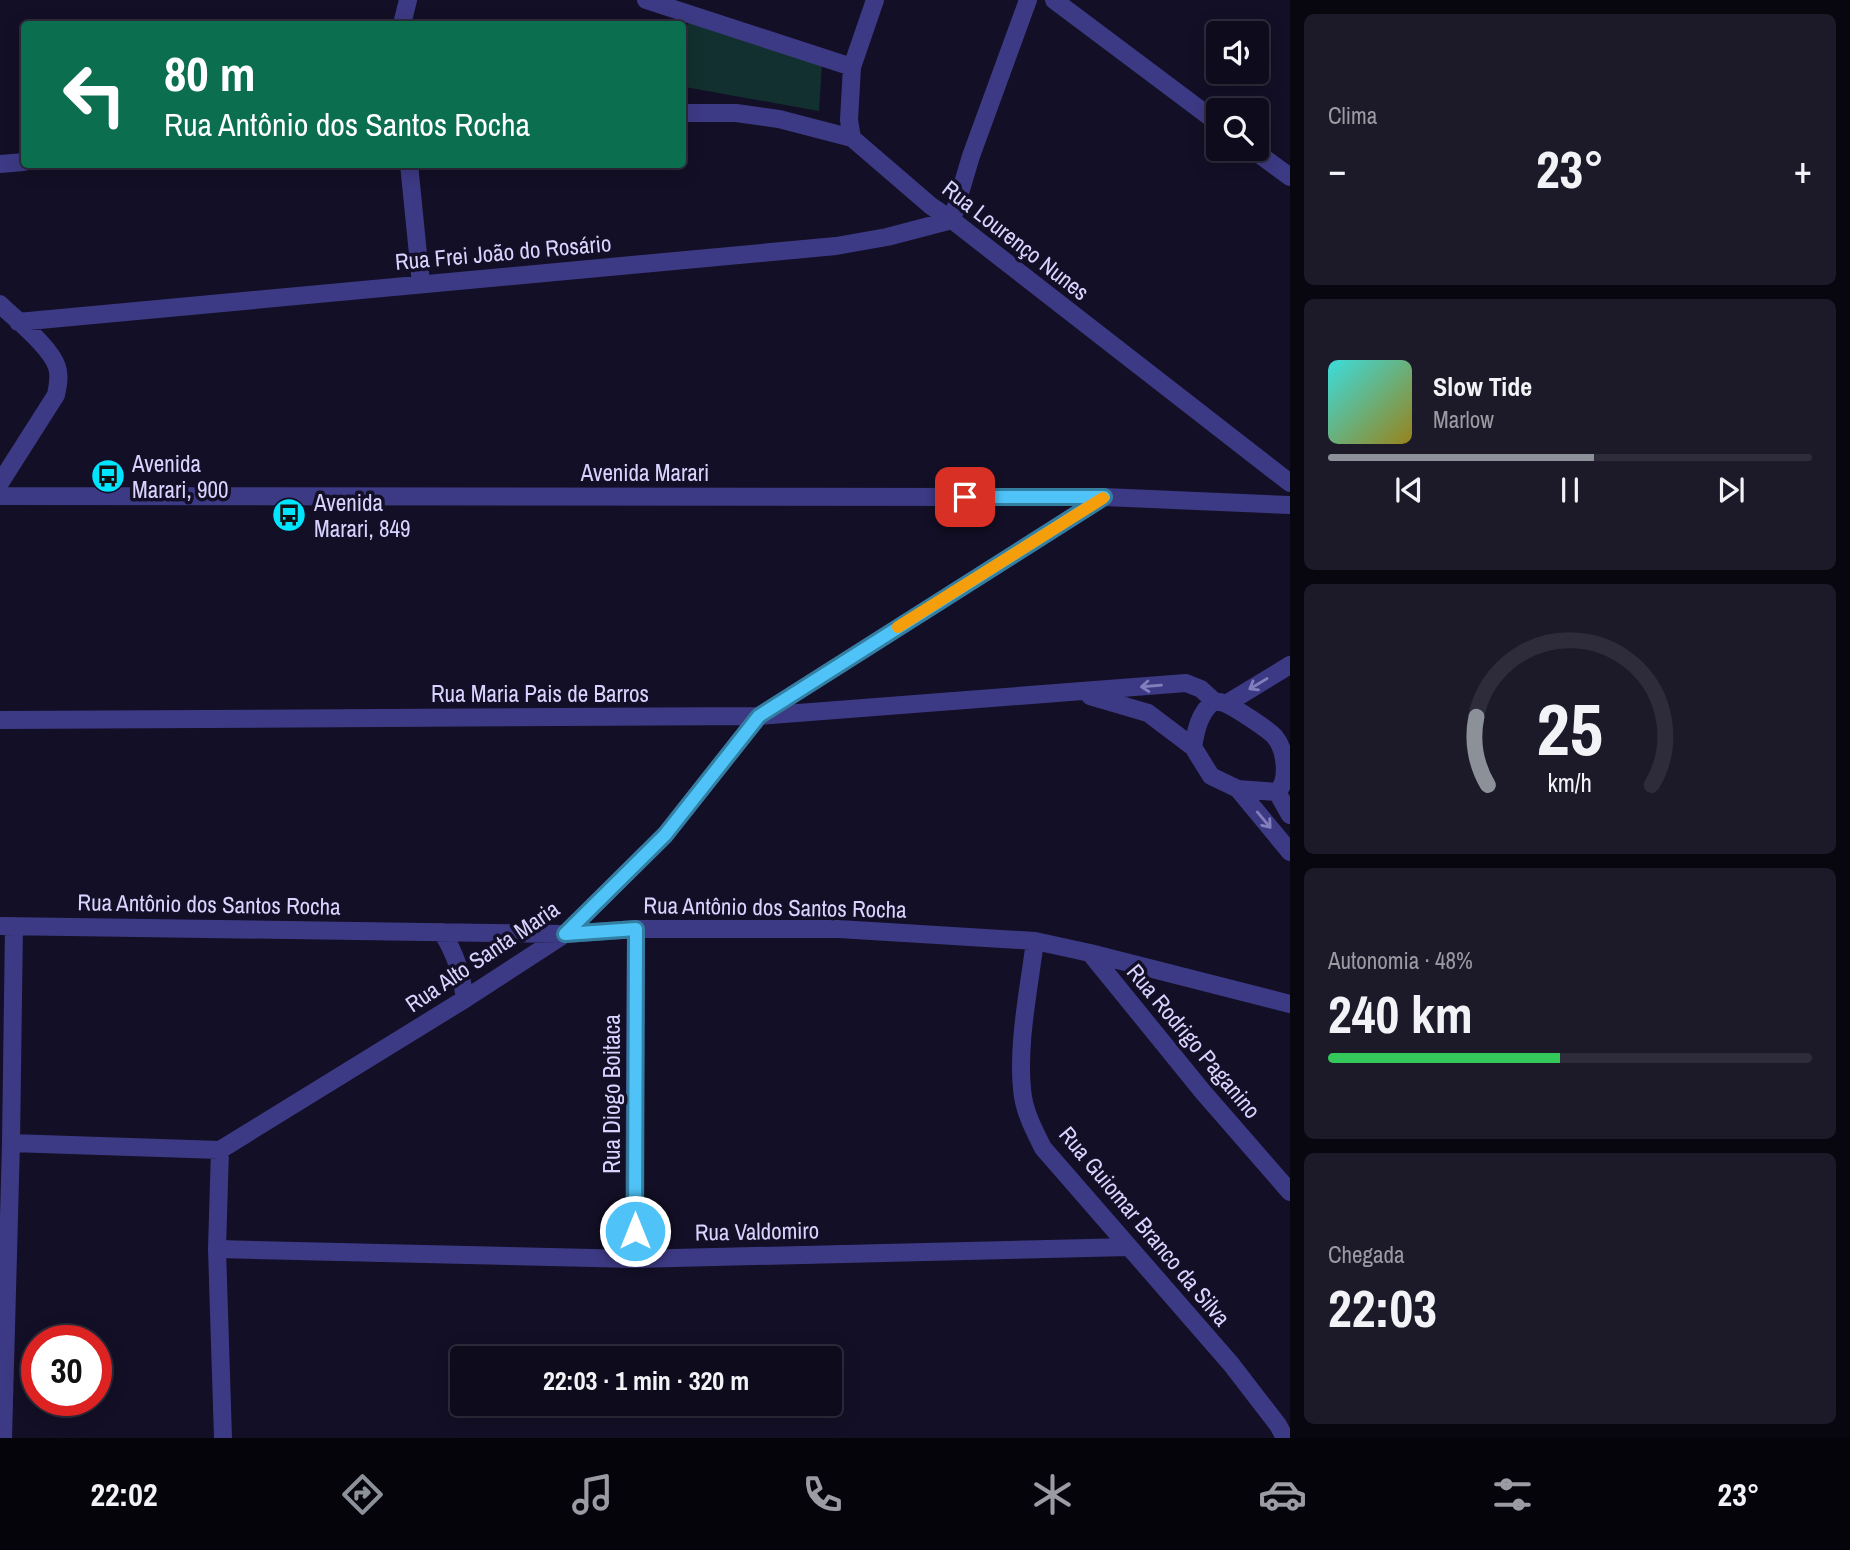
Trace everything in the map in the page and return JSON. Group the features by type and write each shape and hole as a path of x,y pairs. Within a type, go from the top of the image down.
{"street":[{"path":"403,21 408,0"},
{"path":"646,0 852,67"},
{"path":"852,138 849,102 852,67 875,0"},
{"path":"952,220 971,156 1028,0"},
{"path":"1054,0 1206,114"},
{"name":"Rua Lourenço Nunes","path":"686,113 736,113 779,119 852,138 931,206 1290,483"},
{"path":"1268,161 1290,177"},
{"path":"0,164 21,162"},
{"path":"409,168 421,284"},
{"name":"Rua Frei João do Rosário","path":"18,322 836,246 887,237 952,220"},
{"path":"0,304 46,348 57,364 59,379 57,395 0,483"},
{"name":"Avenida Marari","path":"0,496 1104,497 1290,505"},
{"name":"Rua Alto Santa Maria","path":"220,1150 565,934 665,835 759,716 1104,497"},
{"path":"1193,747 1196,727 1205,708 1290,665"},
{"name":"Rua Maria Pais de Barros","path":"0,720 759,716 1186,683 1201,689 1275,737 1287,762"},
{"name":"Rua Maria Pais de Barros","path":"1080,693 1148,713 1193,747 1212,776 1238,789"},
{"path":"1287,762 1283,790 1290,815"},
{"path":"1238,789 1283,790"},
{"path":"1238,789 1290,852"},
{"path":"3,1438 11,1143 7,926"},
{"name":"Rua Antônio dos Santos Rocha","path":"7,926 565,934 636,929 839,929 1035,941 1290,1004"},
{"name":"Rua Diogo Boitaca","path":"635,1259 636,929"},
{"path":"442,932 454,951 465,999"},
{"name":"Rua Guiomar Branco da Silva","path":"1035,941 1022,1048 1023,1099 1028,1117 1043,1147 1231,1364 1285,1438"},
{"name":"Rua Rodrigo Paganino","path":"1090,953 1203,1092 1290,1192"},
{"path":"11,1143 220,1150 217,1249 223,1438"},
{"name":"Rua Valdomiro","path":"217,1249 635,1259 1129,1247"}],"green space":[{"path":"695,8 823,49 819,111 686,87 686,28"}],"slow traffic":[{"path":"898,627 1103,498"}],"place":[{"name":"Avenida Marari, 900","path":"108,476"},
{"name":"Avenida Marari, 849","path":"289,515"}],"route":[{"path":"635,1231 636,929 565,934 665,835 759,716 1104,497 965,497"}]}
